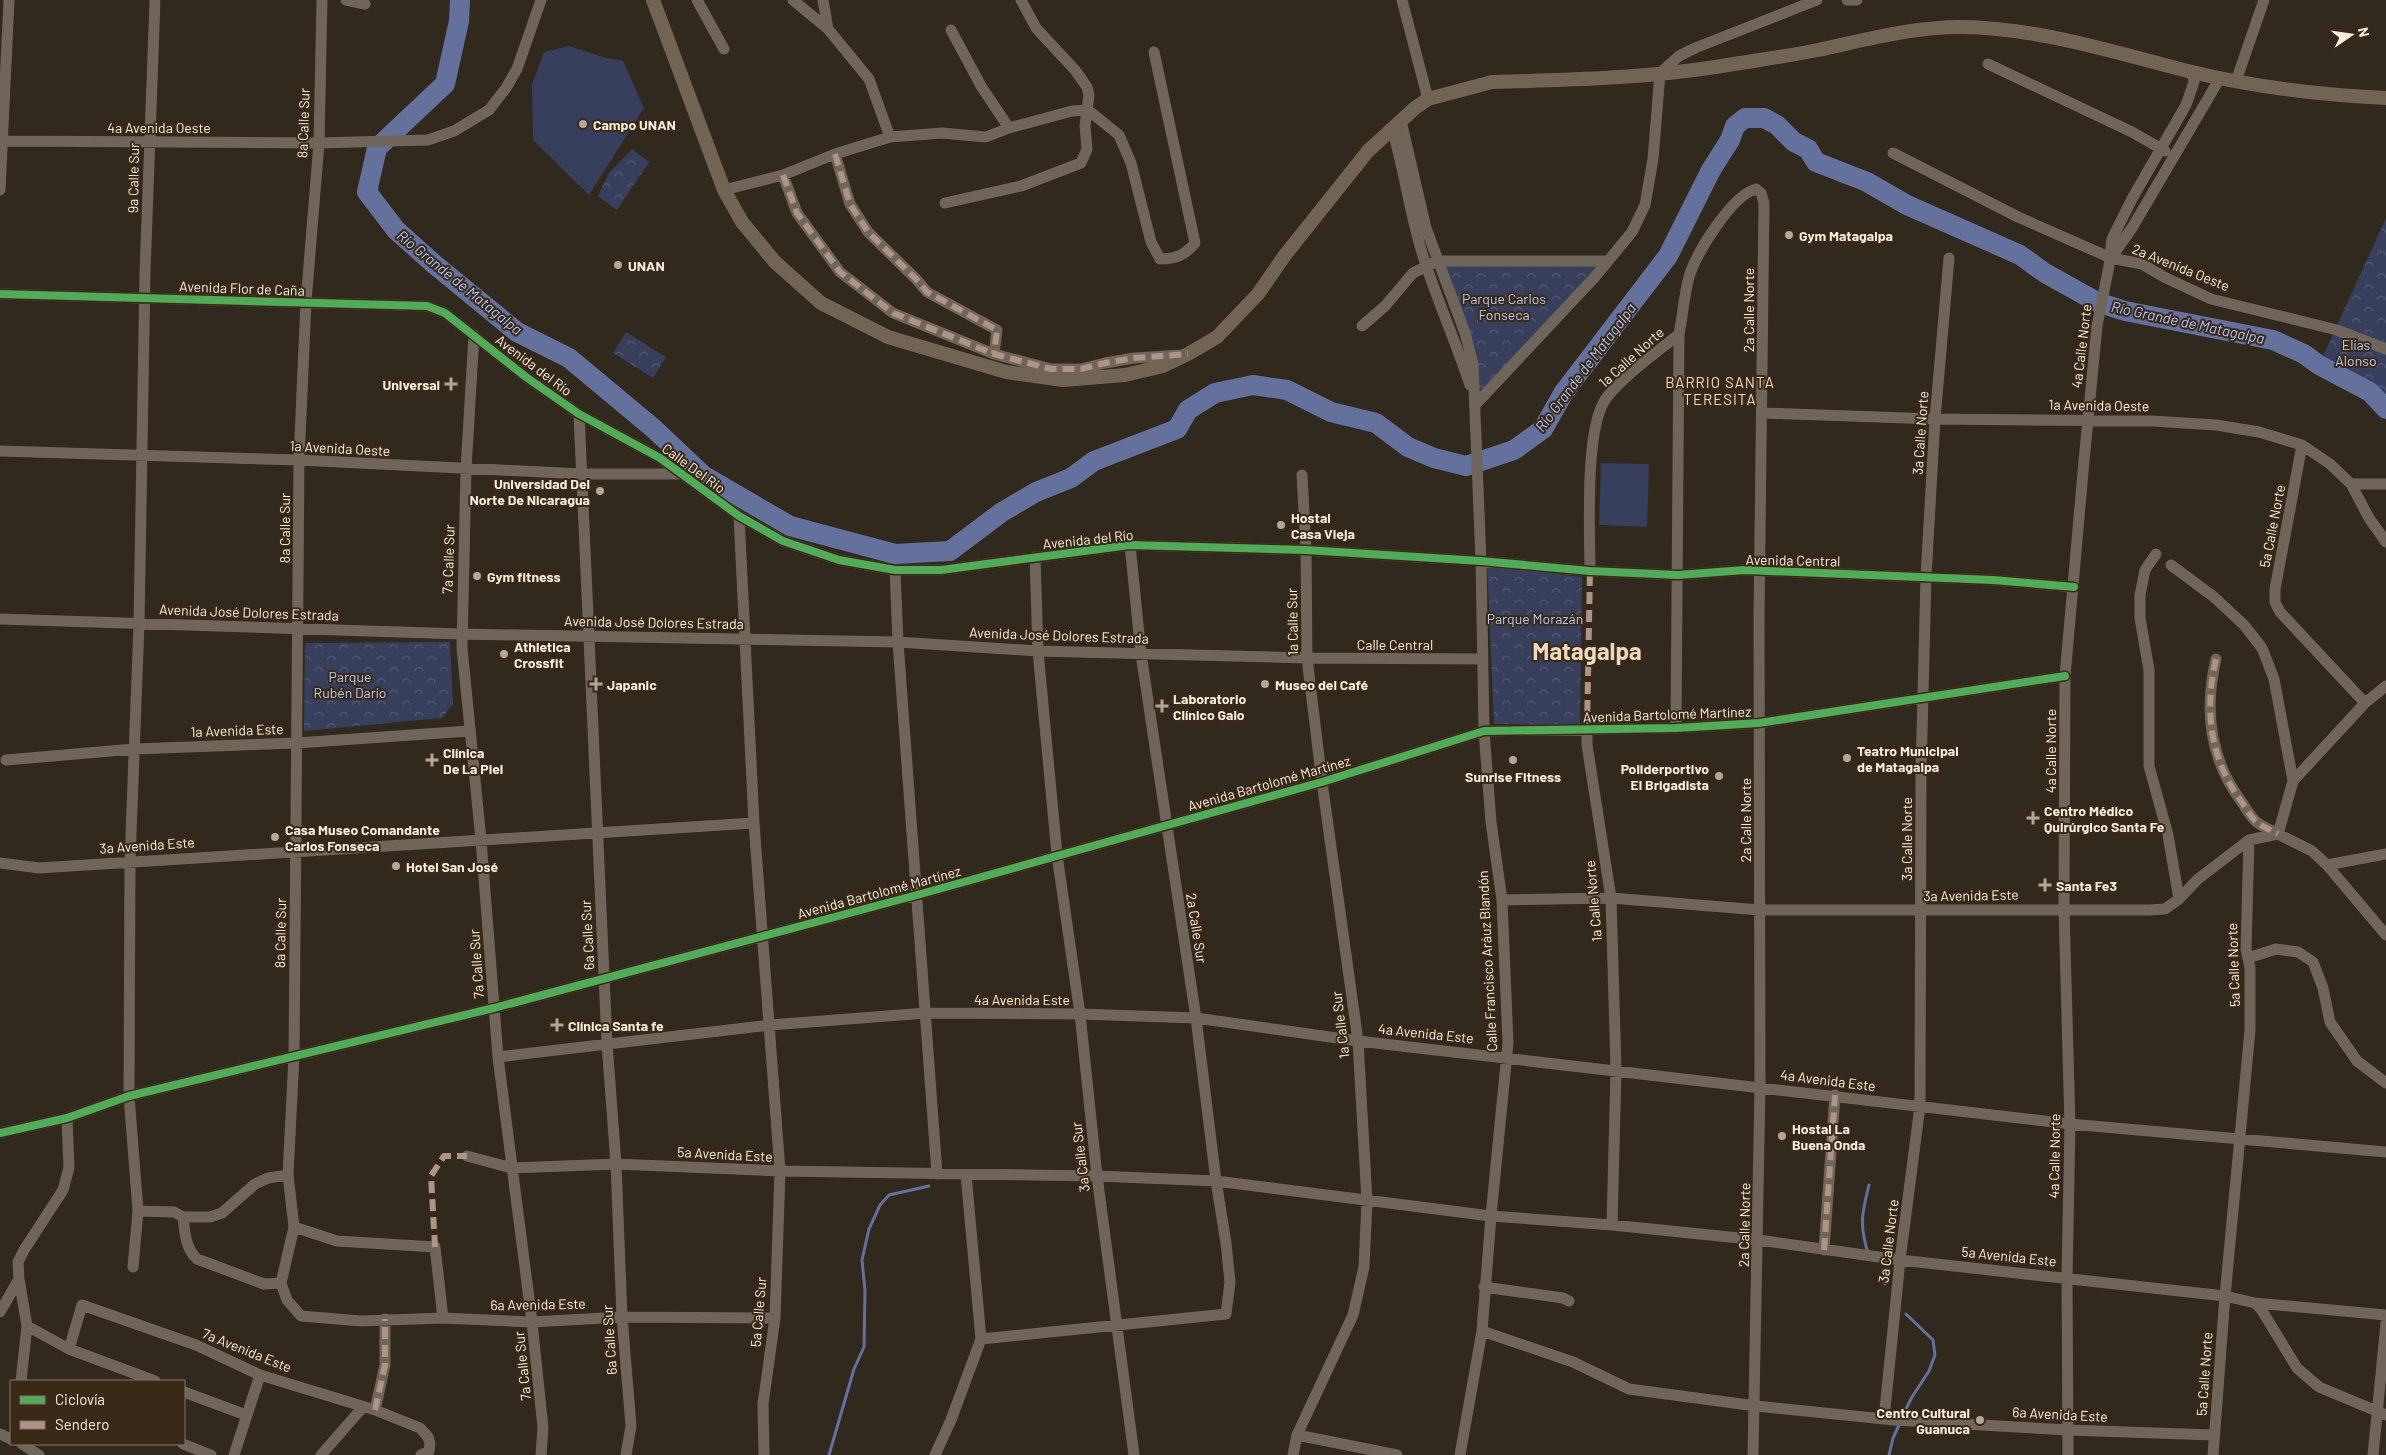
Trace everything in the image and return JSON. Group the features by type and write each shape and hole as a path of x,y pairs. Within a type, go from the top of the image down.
{"main road":[{"path":"653,0 724,190 742,222 775,262 821,303 888,337 1006,372 1063,380 1125,375 1163,366 1217,337 1258,294 1285,255 1361,159 1396,125 1428,99 1492,82 1704,69 1806,52 1902,32 1959,27 2014,30 2063,38 2188,71 2271,88 2386,98"}],"street":[{"path":"0,190 9,0"},
{"name":"9a Calle Sur","path":"133,1267 138,1211 129,1096 130,861 139,624 149,142 155,0"},
{"name":"8a Calle Sur","path":"281,1283 294,1227 288,1175 294,1056 299,460 306,302 318,144 322,0"},
{"path":"346,0 365,4"},
{"name":"4a Avenida Oeste","path":"1,141 318,144 428,140 454,131 489,110 517,69 541,0"},
{"path":"697,0 724,49"},
{"path":"793,0 828,29 869,79 890,137"},
{"path":"823,0 828,29"},
{"path":"945,203 1021,186 1081,164 1086,149 1085,126 1088,110 1086,87 1075,70 1036,28 1021,0"},
{"path":"1402,0 1428,99"},
{"path":"1396,125 1409,150 1432,263 1476,404 1594,278 1621,248 1632,232 1645,204 1654,158 1660,73 1679,56 1695,48 1817,0"},
{"path":"1847,0 1857,0"},
{"path":"2236,81 2264,0"},
{"path":"951,30 981,86 1009,128"},
{"path":"724,190 783,175 835,154 890,137 942,133 986,137 1009,128 1072,111 1088,110 1120,135 1131,163 1151,242 1160,259 1174,259 1188,252 1195,243 1154,52"},
{"path":"1988,64 2132,132 2160,149 2174,154"},
{"name":"4a Calle Norte","path":"2068,1455 2067,1277 2070,1124 2064,909 2065,676 2098,326 2110,262 2112,239 2118,224 2186,105 2193,88 2193,76 2188,71"},
{"name":"4a Calle Norte","path":"2110,262 2128,235 2220,78"},
{"name":"2a Avenida Oeste","path":"1893,153 2110,262 2142,264 2164,277 2211,299 2337,330 2386,349"},
{"path":"835,154 850,204 868,232 927,292 997,330 994,354"},
{"path":"783,175 797,213 840,272 893,313 994,354 1051,369 1081,369 1106,362 1134,358 1188,354"},
{"name":"1a Calle Norte","path":"1590,571 1592,435 1606,398 1637,367 1680,334 1690,275 1708,240 1737,199 1748,191 1756,189"},
{"name":"2a Calle Norte","path":"1753,1455 1756,1406 1759,1240 1759,571 1764,203 1761,192 1756,189"},
{"name":"3a Calle Norte","path":"1895,1420 1900,1260 1920,1106 1921,772 1926,578 1935,419 1949,258"},
{"path":"1362,326 1385,306 1413,273 1432,263 1608,261"},
{"name":"Avenida Flor de Caña","path":"0,294 427,306 445,313 474,336"},
{"path":"1676,728 1680,334"},
{"name":"Avenida del Río","path":"474,336 526,377 579,414"},
{"name":"7a Calle Sur","path":"474,336 466,469 461,634 481,840 498,1057 532,1322 543,1428 541,1455"},
{"name":"Calle Francisco Aráuz Blandón","path":"1460,1455 1482,1331 1490,1216 1507,1057 1502,900 1491,822 1484,731 1476,404"},
{"name":"6a Calle Sur","path":"579,414 607,1043 616,1164 622,1317 630,1426 626,1455"},
{"name":"Calle Del Rio","path":"579,414 660,458 679,474 740,516"},
{"name":"1a Avenida Oeste","path":"1762,414 1935,419 2152,421 2216,425 2259,432 2302,445 2330,464 2351,484 2369,518 2386,542"},
{"name":"5a Calle Norte","path":"2302,445 2274,589 2275,602 2280,612 2365,703"},
{"name":"1a Avenida Oeste","path":"0,451 299,460 582,474 679,474"},
{"name":"1a Calle Sur","path":"1293,1455 1297,1435 1353,1316 1364,1267 1367,1201 1358,1041 1307,658 1306,550 1302,475"},
{"path":"2351,484 2386,484"},
{"name":"Avenida del Río","path":"740,516 793,544 839,560 895,570 941,570 1130,545 1306,550 1481,561"},
{"name":"5a Calle Sur","path":"740,516 744,639 754,823 780,1171 775,1318 763,1404 764,1455"},
{"name":"2a Calle Sur","path":"1117,1326 1226,1314 1230,1282 1196,1018 1165,826 1141,654 1130,545"},
{"path":"2156,554 2146,570 2140,595 2140,618 2149,670 2150,766 2168,835 2179,898"},
{"name":"3a Calle Sur","path":"1035,557 1038,651 1057,855 1080,1014 1097,1176 1134,1455"},
{"name":"Avenida Central","path":"1481,561 1590,571 1678,575 1759,571 2074,587"},
{"path":"2171,565 2214,597 2244,625 2262,648 2274,679 2293,780 2278,834"},
{"path":"895,570 898,642 937,1174"},
{"name":"Avenida José Dolores Estrada","path":"0,619 461,634 898,642 1038,651 1307,658"},
{"name":"Calle Central","path":"1307,658 1482,659"},
{"path":"2216,659 2209,706 2210,730 2229,784 2256,822 2312,851 2327,865 2386,935"},
{"name":"Avenida Bartolomé Martínez","path":"67,1118 129,1096 494,1008 917,895 1322,782 1484,731 1676,728 1759,723 2065,676"},
{"path":"2293,780 2365,703 2386,686"},
{"name":"1a Calle Norte","path":"1587,730 1587,745 1611,898 1616,1070 1612,1225"},
{"name":"1a Avenida Este","path":"6,760 134,749 297,743 469,731"},
{"name":"3a Avenida Este","path":"0,863 38,868 754,823"},
{"name":"3a Avenida Este","path":"1502,900 1611,898 1760,910 2165,909 2198,879 2249,840 2278,834"},
{"name":"5a Calle Norte","path":"2213,1455 2225,1296 2250,1030 2250,968 2246,949 2249,840"},
{"path":"2327,865 2386,854"},
{"path":"2248,958 2276,949 2298,952 2313,962 2323,988 2330,1022 2357,1061 2386,1082"},
{"name":"4a Avenida Este","path":"607,1043 770,1025 926,1014 1080,1014 1196,1018 1358,1041 1835,1095 2070,1124 2386,1152"},
{"path":"498,1057 607,1043"},
{"path":"1824,1250 1835,1095"},
{"path":"0,1133 67,1118 69,1168 63,1190 18,1262 27,1326 24,1380"},
{"name":"5a Avenida Este","path":"467,1156 512,1168 616,1164 780,1171 1097,1176 1216,1181 1490,1216 1612,1225 1759,1240 1900,1260 2225,1296 2255,1303 2386,1315"},
{"path":"138,1211 174,1212 183,1217 210,1217 222,1212 255,1184 268,1178 288,1175"},
{"path":"935,1455 951,1420 981,1339 966,1175"},
{"path":"183,1217 188,1246 191,1253 197,1258 264,1284 281,1283"},
{"path":"294,1227 337,1241 435,1247 442,1318"},
{"path":"0,1312 19,1279"},
{"name":"6a Avenida Este","path":"281,1283 286,1300 300,1316 331,1320 442,1318 532,1322 622,1317 775,1318"},
{"path":"1484,1286 1562,1298 1569,1301"},
{"path":"2255,1303 2261,1308 2298,1368 2319,1388 2381,1413"},
{"name":"7a Avenida Este","path":"69,1348 82,1305 196,1345 260,1375 375,1410 420,1428 428,1437 425,1453"},
{"path":"375,1410 385,1365 385,1319"},
{"path":"2372,1455 2381,1413 2386,1323"},
{"path":"27,1326 69,1348 152,1380"},
{"path":"981,1339 1117,1326"},
{"name":"6a Avenida Este","path":"1482,1331 1573,1362 1629,1389 1756,1406 1895,1420 2068,1430 2214,1435"},
{"path":"234,1455 260,1375"},
{"path":"185,1392 246,1416"},
{"path":"320,1455 363,1407"},
{"path":"1297,1435 1397,1455"},
{"path":"24,1445 39,1455"},
{"path":"185,1445 211,1455"}],"green space":[{"name":"Campo UNAN","path":"569,46 623,61 644,108 589,195 533,140 532,85 544,52"},
{"path":"632,149 649,162 617,210 598,196 609,173"},
{"name":"Elías Alonso","path":"2386,218 2386,408 2370,392 2319,365"},
{"name":"Parque Carlos Fonseca","path":"1437,261 1607,261 1476,404 1473,364"},
{"path":"626,332 666,357 653,378 613,353"},
{"path":"1601,463 1649,464 1647,527 1599,525"},
{"name":"Parque Morazán","path":"1487,565 1582,577 1580,724 1494,724"},
{"name":"Parque Rubén Darío","path":"450,642 453,704 442,718 304,731 305,643"}],"waterway":[{"name":"Río Grande de Matagalpa","path":"460,0 459,21 445,84 377,148 367,192 396,230 434,264 517,332 569,358 653,428 704,476 790,526 895,554 950,551 1002,512 1036,492 1071,478 1094,461 1177,429 1188,410 1215,393 1253,385 1287,390 1331,412 1376,423 1408,447 1434,458 1466,466 1514,450 1543,429 1564,392 1668,256 1711,170 1730,140 1735,126 1745,118 1764,118 1777,125 1794,142 1808,149 1816,162 1867,182 1907,205 2020,255 2045,273 2097,302 2125,311 2273,340 2304,354 2319,365 2370,392 2386,409"},
{"path":"895,554 895,563"},
{"path":"1868,1253 1863,1234 1862,1219 1869,1185"},
{"path":"829,1455 854,1369 864,1347 865,1291 862,1260 869,1229 880,1205 889,1195 929,1186"},
{"path":"1885,1284 1886,1276"},
{"path":"1902,1417 1929,1371 1935,1355 1933,1340 1906,1314"},
{"path":"1889,1455 1893,1438 1900,1423"}],"marked path":[{"path":"835,154 850,204 868,232 927,292 997,330 994,354"},
{"path":"783,175 797,213 840,272 893,313 994,354 1051,369 1081,369 1134,358 1188,354"},
{"path":"1587,730 1590,571"},
{"path":"2216,659 2212,678 2210,715 2216,751 2222,768 2253,818 2278,834"},
{"path":"1824,1250 1835,1095"},
{"path":"435,1247 431,1176 444,1156 467,1156"},
{"path":"375,1410 385,1365 385,1319"}],"cycle path":[{"path":"0,294 427,306 445,313 526,377 579,414 660,458 739,516 783,541 839,560 895,570 941,570 1130,545 1306,550 1481,561 1590,571 1678,575 1745,570 1993,580 2074,587"},
{"path":"0,1133 67,1118 129,1096 494,1008 917,895 1322,782 1484,731 1676,728 1759,723 2065,676"}],"place":[{"name":"Campo UNAN","path":"583,124"},
{"name":"Gym Matagalpa","path":"1789,235"},
{"name":"UNAN","path":"618,265"},
{"name":"Universal","path":"451,384"},
{"name":"Universidad Del Norte De Nicaragua","path":"600,491"},
{"name":"Hostal Casa Vieja","path":"1281,525"},
{"name":"Gym fitness","path":"477,576"},
{"name":"Athletica Crossfit","path":"504,654"},
{"name":"Japanic","path":"596,684"},
{"name":"Museo del Café","path":"1265,684"},
{"name":"Laboratorio Clínico Galo","path":"1162,706"},
{"name":"Teatro Municipal de Matagalpa","path":"1847,758"},
{"name":"Clínica De La Piel","path":"432,760"},
{"name":"Sunrise Fitness","path":"1513,760"},
{"name":"Poliderportivo El Brigadista","path":"1719,776"},
{"name":"Centro Médico Quirúrgico Santa Fe","path":"2033,818"},
{"name":"Casa Museo Comandante Carlos Fonseca","path":"275,837"},
{"name":"Hotel San José","path":"396,866"},
{"name":"Santa Fe3","path":"2045,885"},
{"name":"Clínica Santa fe","path":"557,1025"},
{"name":"Hostal La Buena Onda","path":"1782,1136"},
{"name":"Centro Cultural Guanuca","path":"1980,1420"}],"district":[{"name":"BARRIO SANTA TERESITA","path":"1720,390"},
{"name":"Matagalpa","path":"1587,650"}]}
